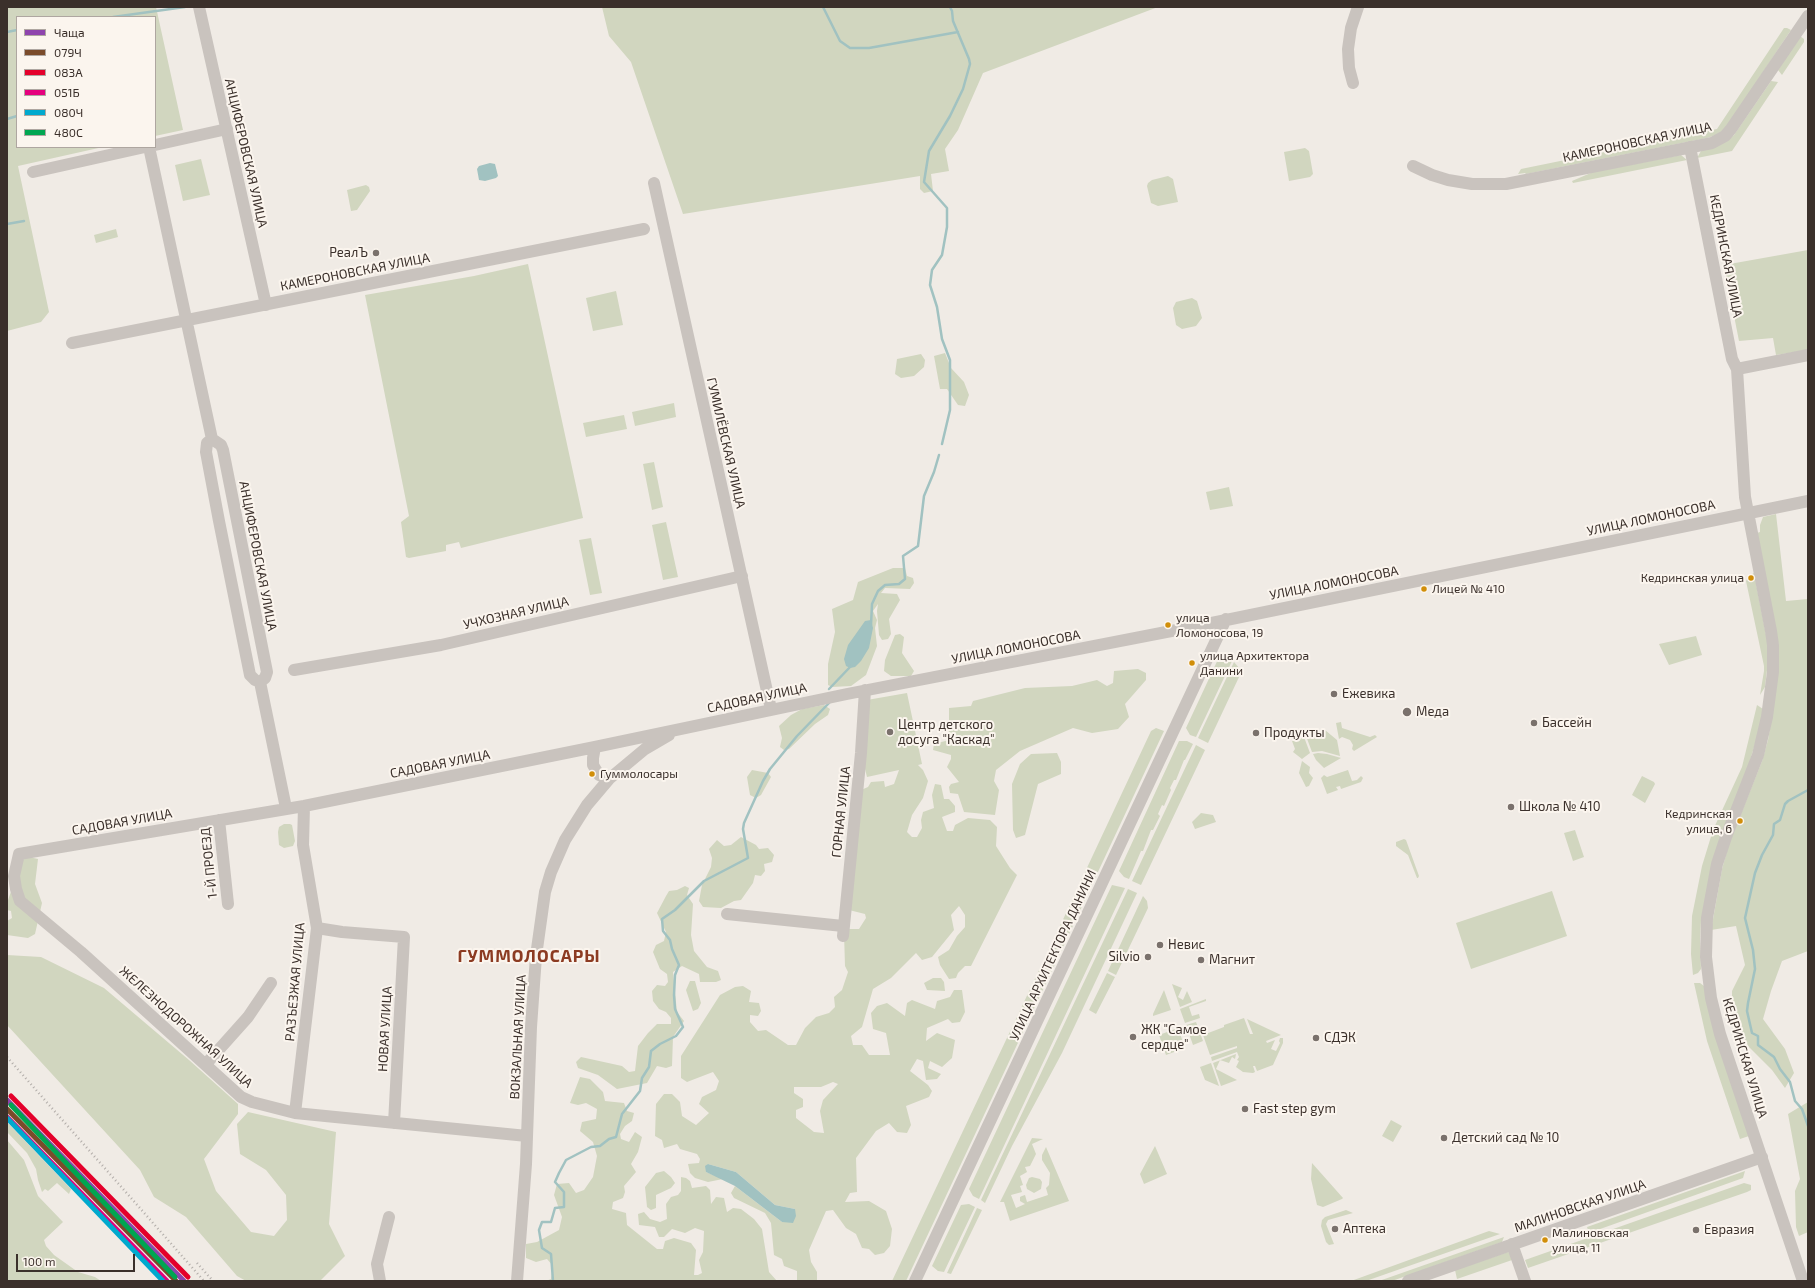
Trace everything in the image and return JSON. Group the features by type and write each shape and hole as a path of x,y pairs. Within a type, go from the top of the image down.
{"street":[{"name":"АНЦИФЕРОВСКАЯ УЛИЦА","path":"199,7 266,305"},
{"path":"1353,83 1349,68 1348,49 1351,28 1358,7"},
{"path":"1803,7 1805,20"},
{"name":"КАМЕРОНОВСКАЯ УЛИЦА","path":"1413,166 1432,175 1460,182 1506,184 1712,143 1728,133 1805,20"},
{"path":"156,145 227,129"},
{"name":"КЕДРИНСКАЯ УЛИЦА","path":"1690,147 1732,358 1737,369 1745,497 1773,645 1773,672 1767,717 1758,755 1717,864 1707,918 1706,956 1711,998 1720,1034 1803,1281"},
{"path":"33,172 141,148"},
{"name":"АНЦИФЕРОВСКАЯ УЛИЦА","path":"149,148 188,320 212,439 221,445 223,450 267,672 265,678 260,682"},
{"name":"ГУМИЛЁВСКАЯ УЛИЦА","path":"654,183 771,709"},
{"name":"КАМЕРОНОВСКАЯ УЛИЦА","path":"72,343 644,229"},
{"path":"1737,369 1808,355"},
{"name":"АНЦИФЕРОВСКАЯ УЛИЦА","path":"212,439 207,443 206,452 250,675 255,680 260,682"},
{"name":"УЛИЦА ЛОМОНОСОВА","path":"865,690 936,678 1808,501"},
{"path":"226,552 242,548"},
{"name":"УЧХОЗНАЯ УЛИЦА","path":"294,670 441,645 742,576"},
{"name":"УЛИЦА АРХИТЕКТОРА ДАНИНИ","path":"915,1281 1226,619"},
{"name":"АНЦИФЕРОВСКАЯ УЛИЦА","path":"260,682 286,808"},
{"name":"САДОВАЯ УЛИЦА","path":"19,854 304,806 865,690"},
{"name":"ГОРНАЯ УЛИЦА","path":"727,914 843,931 860,761 865,690"},
{"name":"ВОКЗАЛЬНАЯ УЛИЦА","path":"517,1281 527,1136 531,1027 536,956 545,892 551,872 565,840 587,805 609,780 645,749 678,729"},
{"path":"595,747 593,765 599,775 609,780"},
{"name":"РАЗЪЕЗЖАЯ УЛИЦА","path":"296,1113 317,928 304,845 304,806"},
{"name":"1-Й ПРОЕЗД","path":"219,820 228,904"},
{"name":"ЖЕЛЕЗНОДОРОЖНАЯ УЛИЦА","path":"19,854 14,876 20,901 81,952 241,1097 252,1102 296,1113 527,1136"},
{"name":"НОВАЯ УЛИЦА","path":"317,928 342,932 404,937 394,1123"},
{"path":"206,1064 248,1017 271,983"},
{"name":"МАЛИНОВСКАЯ УЛИЦА","path":"1408,1281 1762,1157"},
{"path":"380,1281 377,1264 389,1217"},
{"path":"1512,1244 1525,1281"}],"green space":[{"path":"7,7 156,7 183,130 156,136 156,16 16,16 16,148 99,148 18,166 49,312 41,322 7,331"},
{"path":"602,7 1158,7 983,73 958,130 945,149 949,171 931,174 933,191 924,193 920,189 920,176 683,214 631,62 609,36"},
{"path":"1784,28 1791,30 1730,122 1724,130 1716,135 1526,174 1518,174 1521,169 1717,129"},
{"path":"1800,36 1804,39 1804,42 1782,75 1778,70"},
{"path":"1771,81 1778,82 1732,151 1697,158 1701,151 1734,135"},
{"path":"1305,148 1309,151 1313,174 1310,177 1289,181 1284,152"},
{"path":"1681,155 1687,160 1573,183 1572,181 1593,172"},
{"path":"201,159 210,195 183,201 175,165"},
{"path":"1168,176 1173,179 1178,202 1158,206 1151,203 1147,186 1148,183 1152,180"},
{"path":"366,185 369,187 370,191 357,210 351,211 347,190"},
{"path":"116,229 118,237 96,243 94,235"},
{"path":"1808,250 1808,350 1776,355 1773,338 1739,341 1724,265"},
{"path":"528,264 583,518 461,548 459,542 446,545 446,551 409,558 406,557 401,522 409,516 365,295 474,276"},
{"path":"616,291 623,325 593,331 586,298"},
{"path":"1192,298 1197,301 1202,318 1196,326 1182,329 1176,325 1173,308 1176,302"},
{"path":"945,353 951,368 964,382 969,395 965,406 958,405 947,389 940,389 934,356"},
{"path":"921,354 925,360 924,367 914,376 901,378 895,374 897,359"},
{"path":"674,403 676,417 635,426 632,412"},
{"path":"624,415 627,429 586,437 583,423"},
{"path":"654,462 663,507 652,510 643,464"},
{"path":"1229,487 1233,506 1210,510 1206,492"},
{"path":"1776,514 1786,601 1808,599 1808,951 1782,961 1763,1019 1785,1049 1794,1073 1785,1088 1772,1070 1749,1047 1736,1026 1732,1008 1732,991 1745,965 1736,926 1711,930 1722,869 1729,844 1762,761 1768,740 1774,704 1779,664 1779,648 1757,533 1760,532 1760,525 1763,517"},
{"path":"666,522 678,577 663,580 652,525"},
{"path":"591,538 602,593 590,595 579,540"},
{"path":"893,568 905,568 907,576 913,578 914,583 910,589 885,588 881,593 897,594 900,600 889,619 891,634 888,639 882,640 879,635 877,611 878,604 873,611 877,620 875,628 877,646 866,675 851,686 832,687 828,685 828,664 835,632 832,609 853,600 858,582"},
{"path":"1754,573 1768,645 1768,662 1765,687 1760,695 1764,666 1746,581 1749,576"},
{"path":"900,634 904,637 902,653 914,671 911,676 891,676 884,671 885,660 895,635"},
{"path":"1696,636 1702,655 1669,665 1659,644"},
{"path":"1220,655 1232,661 1196,737 1190,735 1186,728"},
{"path":"1234,662 1240,669 1240,675 1208,743 1198,738"},
{"path":"1138,669 1146,673 1146,680 1125,704 1129,717 1118,729 1092,733 1073,728 1020,751 996,770 994,781 999,790 995,815 964,812 958,794 950,793 949,787 951,784 959,782 947,767 951,759 951,755 933,750 934,744 949,740 949,708 971,706 973,701 1025,688 1072,686 1097,680 1107,686 1113,683 1114,671"},
{"path":"907,693 922,764 918,765 923,770 928,781 923,798 912,815 907,832 912,837 917,837 922,828 921,820 923,812 934,808 932,795 935,784 941,785 944,799 949,799 955,806 955,812 942,817 947,831 953,831 955,825 968,818 990,820 997,827 996,846 1010,868 1017,875 971,966 965,966 958,973 956,978 949,979 940,965 938,957 949,950 957,936 965,927 965,915 959,906 951,915 954,930 932,957 922,960 916,953 891,978 873,989 862,1027 851,1036 853,1045 862,1045 869,1055 890,1055 886,1033 873,1029 871,1013 877,1006 887,1003 905,1016 907,1003 912,1000 935,1009 937,1001 950,997 954,990 962,990 965,1012 960,1022 952,1023 948,1019 927,1028 926,1041 937,1033 955,1040 952,1058 942,1067 930,1061 928,1068 941,1074 937,1079 926,1080 923,1061 917,1059 910,1071 928,1085 932,1091 929,1097 906,1106 911,1125 907,1133 897,1132 889,1123 876,1131 856,1158 857,1192 850,1193 845,1202 869,1201 886,1211 892,1229 890,1246 884,1253 875,1255 869,1249 862,1248 856,1234 846,1228 833,1210 826,1211 809,1250 811,1262 817,1272 817,1281 797,1281 797,1271 784,1266 782,1259 774,1255 771,1223 765,1213 734,1198 731,1193 735,1186 782,1222 795,1209 775,1205 736,1172 708,1164 706,1172 723,1179 708,1182 695,1178 690,1173 688,1164 699,1163 700,1159 697,1154 680,1149 677,1144 664,1148 662,1140 655,1136 656,1104 664,1094 672,1094 680,1102 682,1116 696,1125 709,1113 699,1104 702,1097 716,1090 719,1081 713,1072 687,1082 681,1078 681,1056 720,995 735,987 743,986 751,991 749,1002 759,1003 761,1011 758,1016 750,1015 750,1022 758,1031 766,1030 788,1045 796,1045 805,1028 816,1017 829,1013 835,1007 834,997 842,990 848,972 845,966 844,933 847,929 859,929 866,918 865,914 849,910 861,790 868,787 871,782 884,781 885,787 894,784 899,770 867,777 865,769 867,700","holes":["833,1082 838,1084 823,1100 820,1111 824,1133 814,1132 796,1118 796,1110 803,1107 803,1099 794,1093 794,1087 821,1087"]},
{"path":"824,705 830,709 828,715 815,724 789,749 784,750 780,747 782,738 779,726 791,715 802,709"},
{"path":"1757,705 1763,709 1759,731 1701,921 1701,969 1698,973 1693,975 1691,954 1692,916 1702,866 1713,830 1742,767"},
{"path":"1341,722 1342,728 1370,737 1375,735 1377,737 1354,751 1350,740 1342,737 1339,739 1336,723"},
{"path":"1156,728 1164,731 1089,891 1078,887 1151,731"},
{"path":"1325,730 1337,740 1340,756 1322,751 1312,752 1306,736"},
{"path":"1304,737 1310,753 1302,759 1293,752 1295,749 1292,741"},
{"path":"1179,741 1187,741 1193,744 1184,760 1176,780 1174,780 1170,788 1171,790 1164,806 1162,805 1158,814 1160,816 1153,830 1151,830 1143,851 1141,851 1129,879 1124,877 1119,871"},
{"path":"1196,745 1205,750 1141,885 1132,881"},
{"path":"1057,753 1061,762 1061,774 1038,784 1025,835 1016,838 1013,830 1012,784 1020,764 1031,754"},
{"path":"1318,753 1341,758 1324,768 1316,760 1313,754"},
{"path":"1302,761 1310,767 1309,773 1313,778 1309,786 1306,787 1299,773"},
{"path":"752,770 768,773 771,777 761,795 756,798 750,795 747,777"},
{"path":"1348,770 1352,781 1357,780 1361,776 1363,778 1361,782 1341,789 1340,786 1336,787 1338,790 1327,794 1321,778 1324,775 1327,777"},
{"path":"1642,776 1655,784 1645,803 1632,795"},
{"path":"1201,813 1213,815 1216,822 1195,829 1192,822"},
{"path":"284,824 292,825 295,841 293,846 284,848 279,845 278,832 279,827"},
{"path":"1575,830 1584,857 1573,861 1564,833"},
{"path":"741,837 756,845 759,849 768,848 774,855 772,862 764,864 765,871 761,876 755,875 753,883 741,900 734,901 721,908 703,907 699,901 702,885 711,867 712,858 709,849 717,840 724,846 731,845"},
{"path":"1404,839 1406,840 1419,876 1418,878 1408,855 1396,846 1396,842"},
{"path":"29,857 38,859 35,884 42,903 35,934 28,938 7,935 7,921 12,918 11,911 7,910 7,903 22,860"},
{"path":"1112,885 1125,888 979,1199 973,1196 969,1189"},
{"path":"685,886 689,888 687,895 693,904 691,935 694,951 707,967 718,971 721,980 716,982 700,982 699,974 682,966 673,972 677,1012 684,1021 673,1037 672,1066 666,1068 657,1066 647,1083 617,1089 598,1075 578,1068 576,1062 581,1057 622,1066 629,1072 635,1071 638,1046 657,1024 671,1024 671,1018 666,1012 659,1009 653,1001 652,991 657,985 665,986 668,982 667,974 660,969 653,952 656,945 664,941 666,932 657,913 669,891 677,890"},
{"path":"1128,889 1137,893 1062,1053 1012,1146 985,1203 981,1200"},
{"path":"1552,891 1567,936 1471,969 1456,923"},
{"path":"1076,892 1086,898 906,1281 892,1281"},
{"path":"1143,896 1147,901 1148,908 1116,975 1108,971"},
{"path":"7,955 41,957 104,988 238,1104 238,1114 204,1159 216,1191 251,1232 274,1236 287,1220 286,1195 266,1170 240,1154 237,1124 248,1112 336,1132 329,1224 345,1256 320,1281 246,1281 237,1276 186,1217 154,1197 140,1170 7,1025"},
{"path":"1107,973 1115,977 1096,1014 1089,1010"},
{"path":"933,978 941,978 944,982 945,991 927,990 924,983"},
{"path":"690,981 695,981 701,1003 698,1009 693,1011 686,990"},
{"path":"1694,983 1700,983 1704,986 1749,1136 1740,1139 1707,1041"},
{"path":"1172,984 1182,988 1178,997 1183,1000 1187,991 1192,1002 1180,1007"},
{"path":"1164,990 1171,1010 1153,1016 1153,1014"},
{"path":"1206,999 1206,1001 1189,1007 1192,1016 1199,1014 1200,1018 1185,1023 1180,1009"},
{"path":"1244,1018 1250,1034 1253,1034 1247,1019 1281,1035 1266,1041 1267,1043 1275,1040 1271,1049 1276,1051 1280,1043 1280,1038 1283,1038 1283,1043 1273,1065 1257,1071 1255,1066 1253,1066 1255,1072 1253,1073 1243,1072 1236,1067 1239,1061 1237,1060 1239,1057 1237,1052 1212,1061 1211,1057 1237,1048 1237,1046 1210,1055 1203,1035"},
{"path":"1196,1022 1203,1041 1193,1045 1186,1025"},
{"path":"1178,1028 1185,1048 1166,1055 1159,1035"},
{"path":"1236,1054 1235,1059 1232,1057 1229,1063 1220,1060"},
{"path":"1220,1060 1216,1069 1237,1080 1221,1086 1213,1063"},
{"path":"1211,1063 1219,1086 1205,1080 1200,1067"},
{"path":"580,1077 590,1079 603,1092 605,1101 624,1103 627,1111 634,1113 632,1121 625,1126 620,1134 621,1139 629,1142 635,1132 642,1137 638,1152 631,1164 636,1172 624,1186 625,1192 623,1198 613,1202 612,1209 626,1213 627,1225 657,1249 663,1249 665,1241 674,1238 691,1243 696,1250 694,1275 702,1273 699,1260 703,1252 704,1231 695,1228 685,1233 672,1229 664,1237 659,1237 655,1227 639,1225 638,1214 644,1212 650,1219 660,1222 667,1219 666,1204 671,1197 678,1195 681,1191 681,1177 686,1178 690,1181 692,1188 706,1186 710,1190 711,1204 716,1197 724,1198 727,1212 733,1208 741,1209 754,1219 762,1229 769,1272 777,1281 546,1281 551,1279 553,1266 547,1259 536,1262 526,1258 526,1244 537,1242 559,1230 562,1217 554,1195 557,1184 569,1183 576,1193 584,1190 593,1177 597,1156 593,1142 580,1131 582,1122 596,1119 597,1109 586,1103 578,1105 570,1103"},
{"path":"1808,1102 1808,1232 1799,1236 1796,1227 1795,1191 1800,1179 1788,1114"},
{"path":"1391,1120 1402,1126 1393,1142 1382,1136"},
{"path":"7,1122 71,1189 69,1194 57,1183 48,1191 45,1189 42,1192 36,1169 27,1153 7,1132"},
{"path":"1032,1138 1043,1139 1032,1144 1036,1154 1030,1166 1025,1167 1027,1172 1020,1176 1023,1185 1020,1186 1022,1192 1011,1195 1016,1208 1025,1204 1020,1201 1020,1197 1022,1196 1025,1195 1027,1202 1048,1195 1046,1188 1049,1185 1050,1173 1042,1160 1042,1155 1046,1147 1069,1201 1010,1221 1004,1202 1000,1202"},
{"path":"7,1140 24,1160 38,1196 63,1222 44,1240 46,1246 54,1255 78,1272 95,1277 101,1281 7,1281"},
{"path":"1155,1146 1167,1174 1144,1184 1140,1174"},
{"path":"1312,1163 1343,1198 1342,1199 1323,1207 1317,1205 1311,1179"},
{"path":"664,1171 675,1183 671,1188 656,1195 656,1208 651,1210 647,1207 645,1187 656,1173"},
{"path":"1745,1171 1743,1178 1589,1233 1587,1227"},
{"path":"1032,1177 1040,1179 1042,1182 1041,1189 1034,1193 1027,1189 1026,1185 1029,1178"},
{"path":"1744,1183 1751,1185 1751,1190 1528,1268 1525,1260"},
{"path":"969,1204 975,1207 944,1272 938,1271 932,1266 961,1205"},
{"path":"977,1208 982,1210 951,1274 947,1273"},
{"path":"1346,1210 1353,1213 1328,1220 1326,1224 1334,1244 1329,1245 1326,1242 1321,1226 1322,1220 1325,1217"},
{"path":"1489,1231 1500,1234 1366,1281 1351,1281"},
{"path":"1504,1237 1502,1242 1392,1281 1379,1281"},
{"path":"1508,1252 1513,1254 1515,1259 1457,1279 1455,1270"}],"water":[{"path":"490,163 495,164 498,176 485,181 479,180 477,169 479,166"},
{"path":"871,620 873,628 869,648 861,661 855,667 850,668 846,666 844,659 848,645 865,621"},
{"path":"708,1164 736,1172 775,1205 795,1209 796,1216 793,1223 782,1222 735,1186 706,1172 705,1166"}],"waterway":[{"path":"120,16 185,7"},
{"path":"823,7 840,41 850,48 869,48 958,32"},
{"path":"942,444 950,410 950,360 942,339 937,307 930,285 932,270 942,255 947,227 947,208 924,182 929,151 950,116 963,89 970,64 953,21 950,7"},
{"path":"7,32 16,30"},
{"path":"7,119 16,116"},
{"path":"7,224 24,221"},
{"path":"871,625 872,604 878,591 885,585 899,584 905,579 903,556 918,546 924,496 939,455"},
{"path":"829,689 851,666"},
{"path":"553,1281 551,1254 542,1248 539,1230 542,1222 551,1222 555,1208 564,1207 564,1192 555,1182 559,1173 566,1160 591,1147 600,1146 609,1139 616,1137 622,1114 640,1091 642,1078 649,1067 651,1051 660,1044 676,1036 683,1027 675,1009 674,995 675,975 679,965 670,940 663,931 662,919 675,910 704,881 748,858 743,829 744,823 763,781 770,769 797,736 830,702"},
{"path":"1808,790 1788,801 1785,804 1780,820 1774,824 1773,835 1762,855 1755,873 1745,918 1753,950 1755,969 1747,1011 1752,1033 1758,1036 1758,1045 1774,1057 1780,1069 1790,1082 1795,1101 1802,1109 1808,1126"}],"railway":[{"path":"7,1057 204,1281"},
{"path":"197,1263 213,1281"}],"transit line":[{"name":"083А","path":"11,1096 188,1277"},
{"name":"Чаща","path":"7,1100 184,1281"},
{"name":"480С","path":"11,1105 175,1277"},
{"name":"079Ч","path":"7,1109 176,1281"},
{"name":"051Б","path":"7,1117 167,1281"},
{"name":"080Ч","path":"7,1118 163,1281"}],"place":[{"name":"РеалЪ","path":"376,253"},
{"name":"Кедринская улица","path":"1751,578"},
{"name":"Лицей № 410","path":"1424,589"},
{"name":"улица Ломоносова, 19","path":"1168,625"},
{"name":"улица Архитектора Данини","path":"1192,663"},
{"name":"Ежевика","path":"1334,694"},
{"name":"Меда","path":"1407,712"},
{"name":"Бассейн","path":"1534,723"},
{"name":"Центр детского досуга \"Каскад\"","path":"890,732"},
{"name":"Продукты","path":"1256,733"},
{"name":"Гуммолосары","path":"592,774"},
{"name":"Школа № 410","path":"1511,807"},
{"name":"Кедринская улица, 6","path":"1740,821"},
{"name":"Невис","path":"1160,945"},
{"name":"Silvio","path":"1148,957"},
{"name":"Магнит","path":"1201,960"},
{"name":"ЖК \"Самое сердце\"","path":"1133,1037"},
{"name":"СДЭК","path":"1316,1038"},
{"name":"Fast step gym","path":"1245,1109"},
{"name":"Детский сад № 10","path":"1444,1138"},
{"name":"Аптека","path":"1335,1229"},
{"name":"Евразия","path":"1696,1230"},
{"name":"Малиновская улица, 11","path":"1545,1240"}],"district":[{"name":"ГУММОЛОСАРЫ","path":"529,956"}]}
